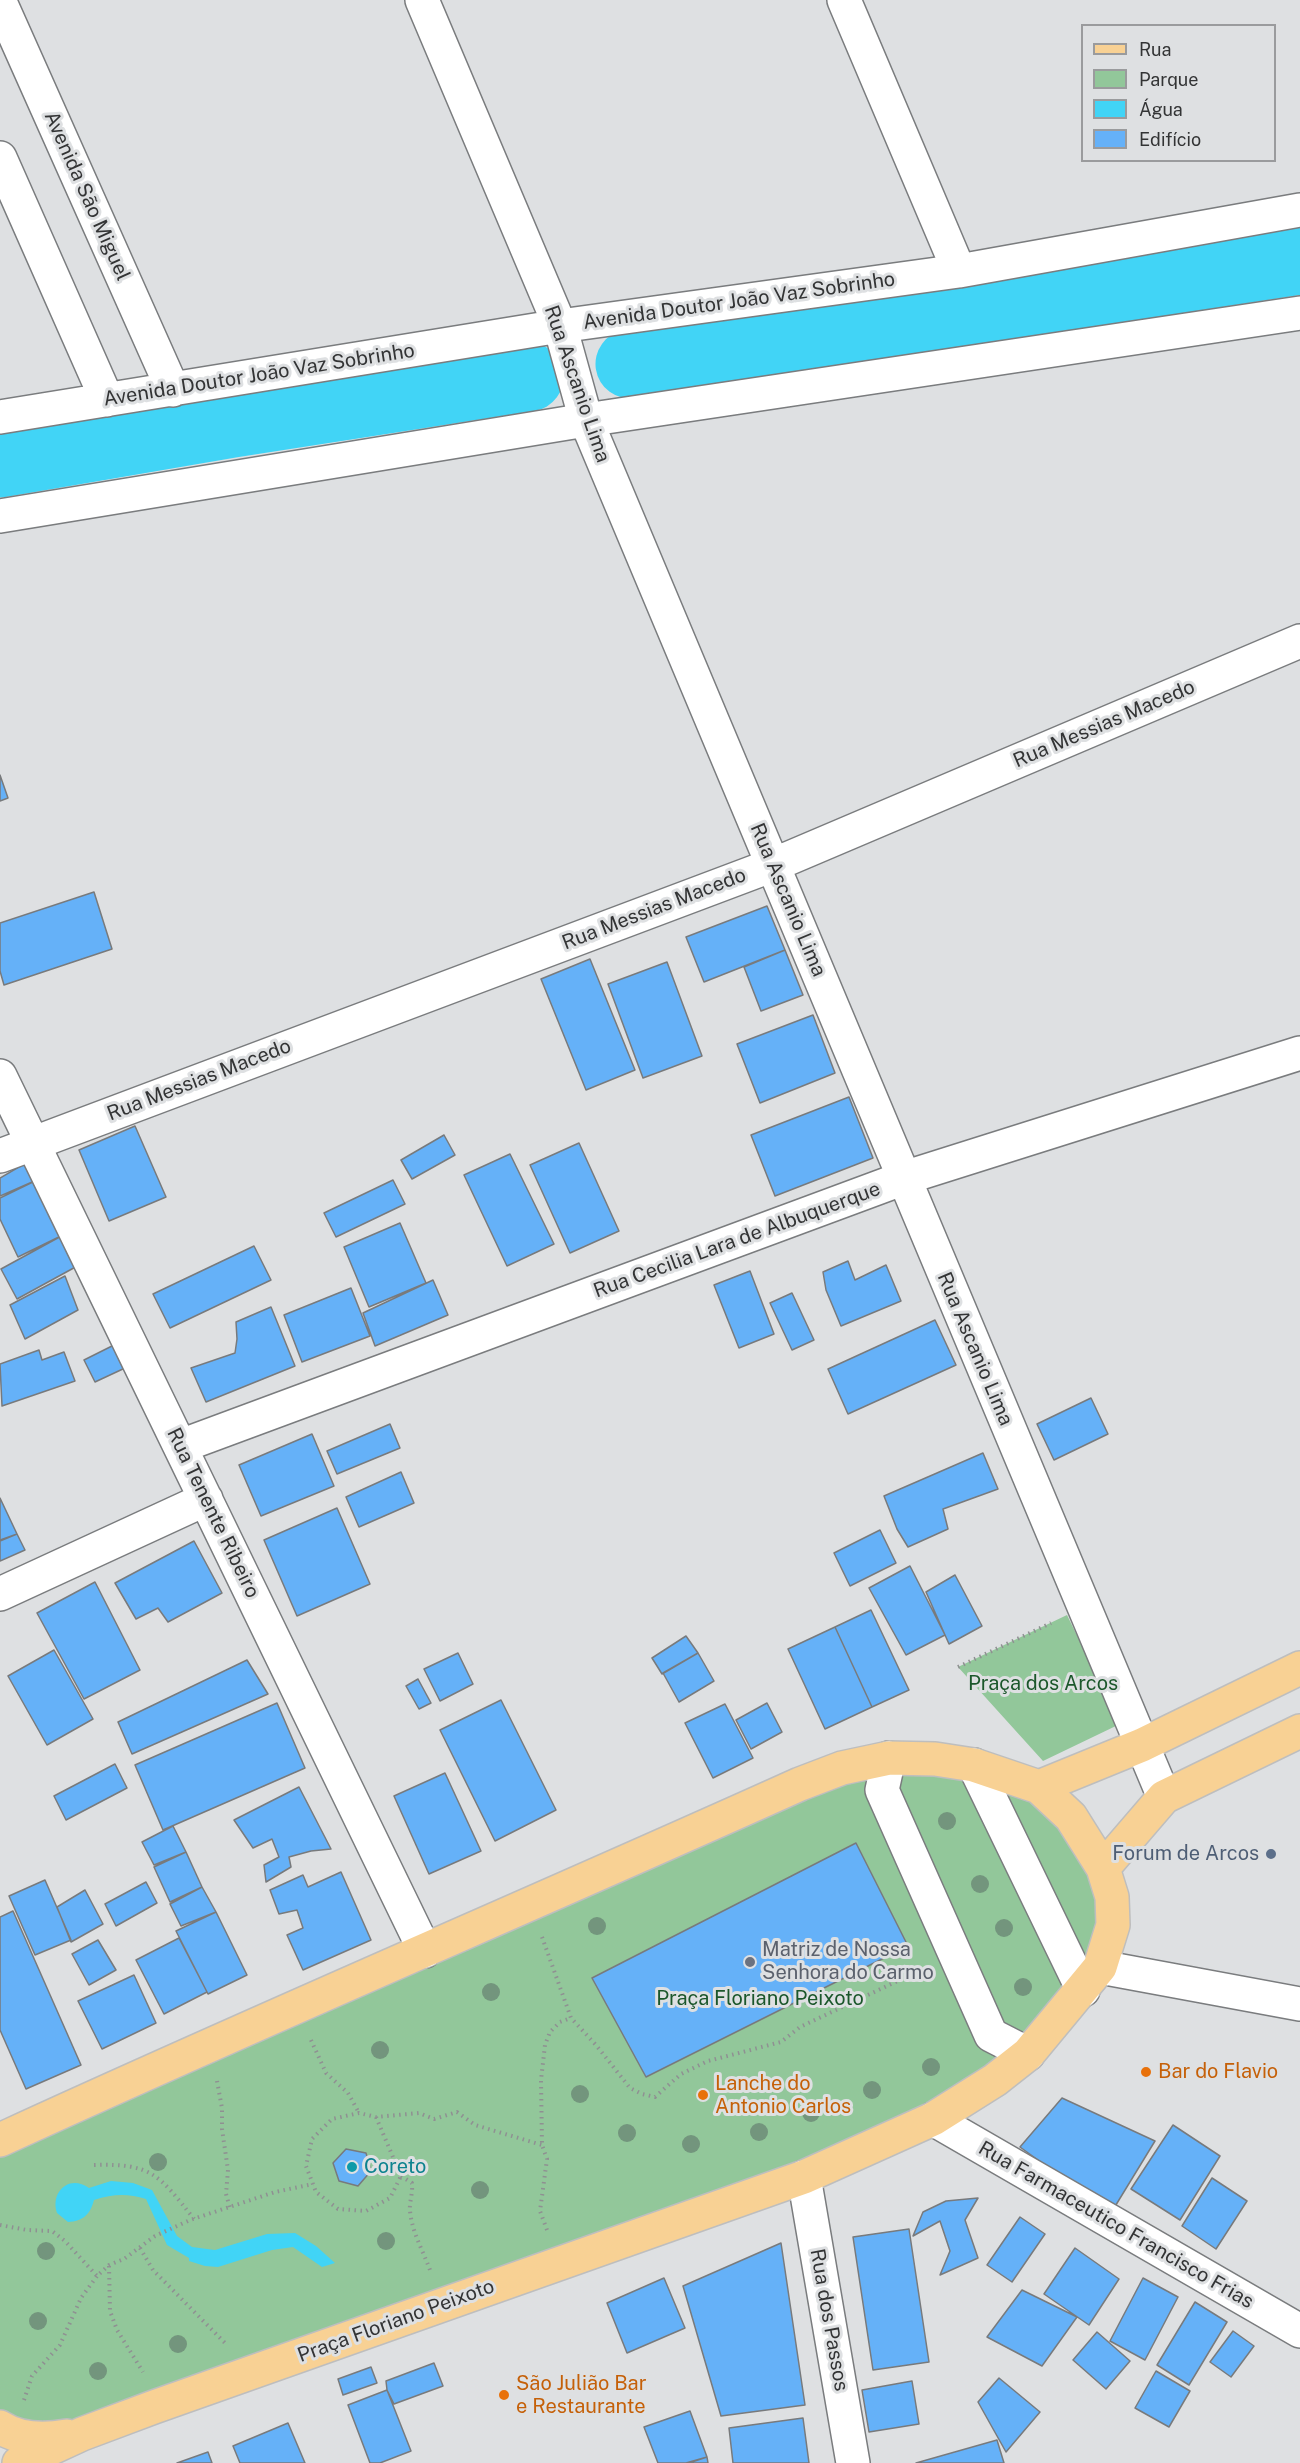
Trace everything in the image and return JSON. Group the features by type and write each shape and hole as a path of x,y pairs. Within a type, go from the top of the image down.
{"main road":[{"path":"1039,1787 1142,1745 1300,1668"},
{"path":"1104,1868 1164,1797 1300,1731"},
{"name":"Praça Floriano Peixoto","path":"0,2140 295,2007 531,1905 800,1784 842,1768 889,1758 935,1759 974,1765 1039,1787 1071,1817 1104,1868 1112,1897 1113,1925 1091,1979 1028,2054 995,2080 933,2119 804,2177 557,2263 82,2434 10,2442"}],"street":[{"name":"Rua Ascanio Lima","path":"422,0 560,326 586,420 1164,1797"},
{"path":"843,0 959,272"},
{"name":"Avenida São Miguel","path":"0,2 173,390"},
{"path":"0,158 107,400"},
{"name":"Avenida Doutor João Vaz Sobrinho","path":"0,417 560,326 959,272 1300,210"},
{"path":"0,516 586,420 1300,313"},
{"name":"Rua Messias Macedo","path":"0,1156 773,865 1300,641"},
{"name":"Rua Cecilia Lara de Albuquerque","path":"181,1446 904,1178 1300,1053"},
{"name":"Rua Tenente Ribeiro","path":"0,1076 425,1951"},
{"path":"0,1594 206,1499"},
{"path":"889,1758 882,1790 991,2035 1028,2054"},
{"path":"974,1765 1091,1979 1300,2004"},
{"name":"Rua Farmaceutico Francisco Frias","path":"933,2119 1300,2331"},
{"name":"Rua dos Passos","path":"804,2177 853,2463"}],"path":[{"path":"958,1667 1084,1608"},
{"path":"531,1905 571,2018 630,2088 655,2097 681,2074 708,2061 781,2042 800,2027 914,1972 923,1969 930,1976"},
{"path":"295,2007 326,2073 348,2093 359,2113"},
{"path":"557,2263 540,2211 547,2159 542,2145 541,2080 545,2045 550,2032 560,2022 571,2018"},
{"path":"210,2045 222,2108 222,2129 228,2170 226,2194 230,2208"},
{"path":"401,2176 390,2198 366,2211 338,2209 316,2192 306,2166 312,2139 332,2119 359,2113 376,2117 419,2113 434,2119 457,2112 476,2125 542,2145"},
{"path":"376,2117 401,2176 412,2183 413,2196 410,2209 414,2229 443,2304"},
{"path":"94,2165 123,2164 152,2172 173,2192 192,2219"},
{"path":"10,2442 32,2376 60,2345 81,2298 97,2276 109,2265 124,2259 156,2236 192,2219 275,2192 313,2184"},
{"path":"0,2225 27,2230 52,2231 97,2276"},
{"path":"140,2248 159,2276 222,2339 245,2375"},
{"path":"109,2265 110,2312 117,2330 142,2368 154,2407"}],"green space":[{"name":"Praça dos Arcos","path":"1067,1615 1120,1724 1043,1761 958,1667"},
{"name":"Praça Floriano Peixoto","path":"972,1769 1076,1991 1053,2018 929,2114 83,2428 0,2419 0,2145 840,1774"},
{"path":"980,1771 1038,1790 1110,1899 1084,1983"}],"water":[{"path":"111,2181 133,2183 152,2190 177,2236 192,2247 215,2250 267,2234 295,2233 316,2246 335,2263 322,2267 293,2247 272,2250 218,2267 189,2261 189,2258 167,2245 146,2199 133,2196 114,2195 94,2200 90,2210 82,2219 68,2222 57,2213 56,2198 63,2187 75,2183 89,2188"}],"building":[{"path":"0,775 8,798 0,801"},
{"path":"94,892 112,949 4,985 0,971 0,923"},
{"path":"767,906 785,950 704,982 686,937"},
{"path":"785,950 803,995 761,1011 744,967"},
{"path":"590,959 635,1070 586,1090 541,979"},
{"path":"667,962 702,1056 643,1078 608,984"},
{"path":"813,1015 835,1073 760,1103 737,1044"},
{"path":"849,1097 873,1158 775,1196 751,1135"},
{"path":"135,1126 166,1197 109,1221 79,1150"},
{"path":"444,1135 455,1155 412,1179 401,1160"},
{"path":"579,1143 619,1231 570,1253 530,1165"},
{"path":"510,1154 554,1244 507,1266 464,1175"},
{"path":"29,1161 39,1179 0,1196 0,1178"},
{"path":"39,1179 65,1234 18,1257 0,1219 0,1198"},
{"path":"393,1180 405,1204 336,1237 324,1213"},
{"path":"400,1223 426,1283 369,1307 344,1247"},
{"path":"65,1234 81,1264 17,1299 1,1269"},
{"path":"254,1246 271,1280 170,1328 153,1294"},
{"path":"848,1261 855,1280 886,1265 901,1301 841,1326 826,1290 823,1272"},
{"path":"750,1271 774,1334 739,1348 714,1285"},
{"path":"65,1276 78,1310 25,1339 10,1305"},
{"path":"433,1280 448,1315 375,1346 363,1313"},
{"path":"351,1288 370,1336 302,1362 284,1315"},
{"path":"792,1293 814,1340 792,1350 770,1303"},
{"path":"271,1307 295,1366 206,1402 191,1368 235,1353 236,1322"},
{"path":"935,1320 956,1365 848,1414 828,1369"},
{"path":"114,1345 125,1368 95,1382 84,1360"},
{"path":"39,1350 42,1360 64,1352 75,1381 2,1406 0,1364"},
{"path":"1091,1398 1108,1434 1054,1460 1037,1424"},
{"path":"390,1424 400,1448 337,1474 327,1451"},
{"path":"312,1434 334,1486 261,1516 239,1465"},
{"path":"983,1453 998,1489 943,1509 948,1529 908,1547 897,1529 884,1496"},
{"path":"401,1472 414,1503 359,1527 346,1497"},
{"path":"0,1498 17,1534 0,1540"},
{"path":"337,1508 370,1584 297,1616 264,1540"},
{"path":"880,1530 896,1563 850,1586 834,1553"},
{"path":"17,1534 25,1550 0,1561 0,1541"},
{"path":"194,1541 222,1593 168,1622 158,1608 136,1619 115,1583"},
{"path":"910,1566 945,1635 906,1655 869,1588"},
{"path":"955,1575 982,1626 949,1644 926,1592"},
{"path":"95,1582 140,1670 84,1699 37,1613"},
{"path":"871,1610 909,1690 872,1707 835,1627"},
{"path":"835,1627 872,1707 825,1729 788,1649"},
{"path":"686,1636 698,1653 662,1674 652,1658"},
{"path":"54,1650 93,1719 47,1745 8,1676"},
{"path":"458,1653 473,1684 440,1701 424,1669"},
{"path":"698,1653 714,1681 679,1702 663,1673"},
{"path":"247,1660 268,1694 132,1754 118,1722"},
{"path":"418,1679 431,1703 419,1709 406,1686"},
{"path":"501,1700 556,1810 495,1841 440,1730"},
{"path":"277,1703 305,1768 163,1830 135,1765"},
{"path":"767,1703 782,1732 751,1749 736,1720"},
{"path":"725,1704 753,1758 713,1778 685,1723"},
{"path":"115,1764 127,1788 66,1820 54,1796"},
{"path":"445,1773 481,1851 429,1874 394,1796"},
{"path":"299,1787 331,1849 289,1857 291,1867 266,1882 264,1865 279,1857 272,1839 253,1848 234,1820"},
{"path":"173,1826 186,1852 154,1865 142,1842"},
{"name":"Matriz de Nossa Senhora do Carmo","path":"856,1843 908,1946 646,2077 592,1978"},
{"path":"186,1852 202,1887 170,1902 154,1867"},
{"path":"341,1872 371,1940 303,1970 287,1935 303,1928 297,1910 279,1914 270,1890 303,1875 308,1887"},
{"path":"45,1880 71,1940 35,1955 9,1896"},
{"path":"146,1882 157,1903 116,1926 105,1904"},
{"path":"202,1887 216,1912 181,1926 170,1904"},
{"path":"85,1890 103,1924 71,1942 57,1907"},
{"path":"13,1911 81,2065 26,2089 0,2030 0,1917"},
{"path":"216,1912 247,1975 208,1994 176,1931"},
{"path":"179,1938 207,1992 164,2014 136,1960"},
{"path":"98,1940 116,1970 89,1985 72,1954"},
{"path":"134,1975 156,2023 102,2049 78,2001"},
{"path":"1062,2098 1155,2141 1111,2213 1020,2147"},
{"path":"1173,2125 1220,2156 1180,2220 1131,2189"},
{"name":"Coreto","path":"346,2149 366,2153 371,2171 358,2186 339,2181 333,2163"},
{"path":"1212,2178 1247,2201 1216,2249 1182,2226"},
{"path":"978,2198 965,2220 978,2258 940,2275 950,2251 940,2221 913,2236 923,2212 946,2201"},
{"path":"1020,2217 1045,2234 1012,2282 987,2265"},
{"path":"909,2229 929,2362 873,2370 853,2237"},
{"path":"781,2243 805,2405 721,2416 683,2286"},
{"path":"1075,2248 1119,2279 1089,2325 1044,2294"},
{"path":"664,2278 685,2328 627,2353 607,2303"},
{"path":"1143,2278 1178,2297 1145,2360 1110,2341"},
{"path":"1022,2290 1077,2317 1042,2366 987,2337"},
{"path":"1195,2302 1227,2322 1189,2385 1157,2365"},
{"path":"1233,2331 1254,2346 1231,2377 1210,2362"},
{"path":"1097,2332 1130,2361 1106,2389 1073,2360"},
{"path":"434,2363 443,2386 394,2404 387,2390 386,2381"},
{"path":"371,2367 377,2383 343,2395 338,2379"},
{"path":"1156,2371 1190,2391 1169,2427 1135,2408"},
{"path":"999,2378 1040,2412 1006,2452 978,2402"},
{"path":"912,2381 919,2424 869,2432 862,2390"},
{"path":"387,2390 411,2451 380,2463 370,2463 348,2405"},
{"path":"690,2411 707,2457 686,2463 658,2463 644,2427"},
{"path":"803,2418 809,2463 733,2463 729,2428"},
{"path":"288,2423 305,2463 240,2463 233,2446"},
{"path":"997,2440 1004,2463 916,2463"},
{"path":"208,2452 212,2463 177,2463"},
{"path":"707,2457 708,2463 689,2463"}],"waterway":[{"path":"630,364 1300,260"},
{"path":"0,463 233,423 529,377"}],"place":[{"name":"Forum de Arcos","path":"1271,1854"},
{"name":"Matriz de Nossa Senhora do Carmo","path":"750,1962"},
{"name":"Bar do Flavio","path":"1146,2072"},
{"name":"Lanche do Antonio Carlos","path":"703,2095"},
{"name":"Coreto","path":"352,2167"},
{"name":"São Julião Bar e Restaurante","path":"504,2395"}]}
